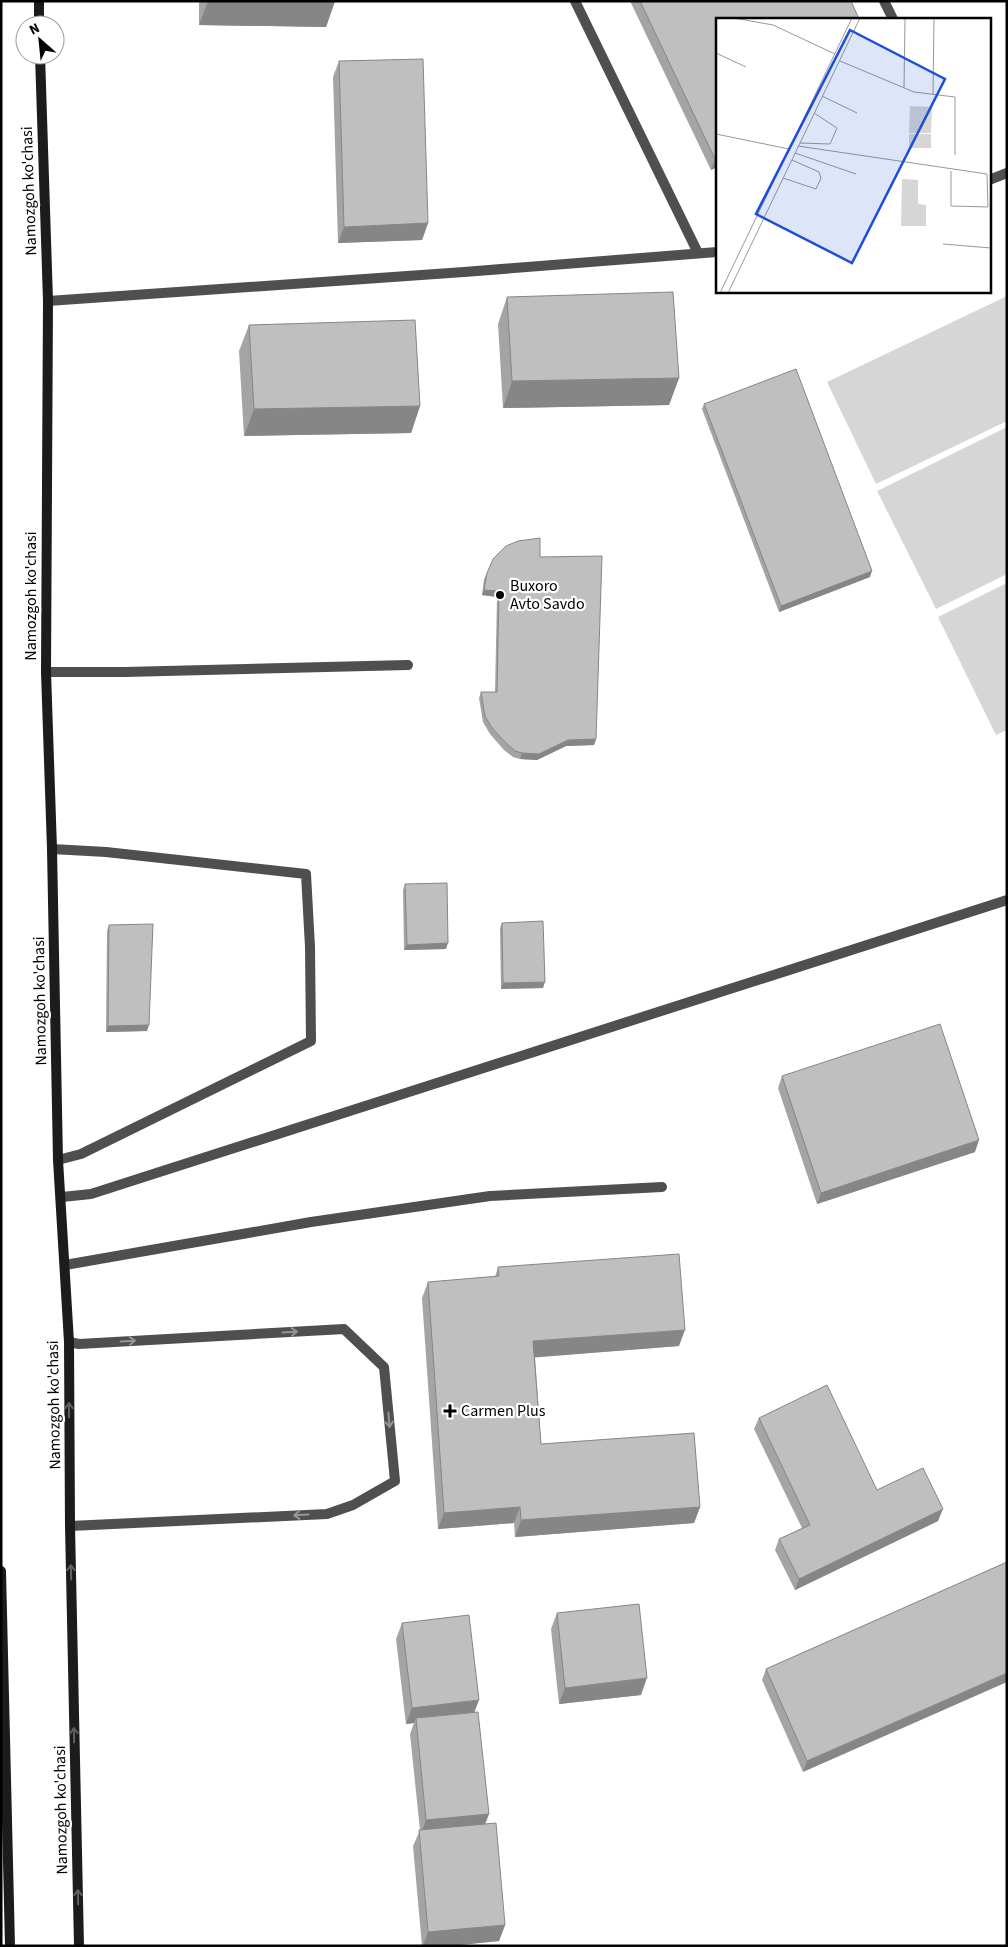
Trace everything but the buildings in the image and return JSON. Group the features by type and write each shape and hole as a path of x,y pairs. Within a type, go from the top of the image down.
{"main road":[{"path":"39,1 40,15"},
{"name":"Namozgoh ko'chasi","path":"40,65 48,301 46,672 52,849 58,1160 62,1197 69,1342 70,1526 79,1946"},
{"path":"1,1571 10,1946"}],"lane":[{"path":"575,1 698,253"},
{"path":"884,1 892,18"},
{"path":"990,180 1007,173"},
{"path":"48,301 716,252"},
{"path":"46,672 125,672 408,665"},
{"path":"52,849 106,852 306,874 310,947 311,1041 81,1154 58,1160"},
{"path":"62,1197 91,1194 1007,900"},
{"path":"65,1265 311,1222 490,1196 662,1187"},
{"path":"69,1342 79,1344 344,1329 384,1367 395,1481 353,1505 327,1514 70,1526"}],"shaded area":[{"path":"1007,296 1007,421 876,484 827,382"},
{"path":"1007,427 1007,574 936,609 877,491"},
{"path":"1007,583 1007,730 996,735 938,617"}],"place":[{"name":"Buxoro Avto Savdo","path":"500,595"},
{"name":"Carmen Plus","path":"450,1411"}]}
